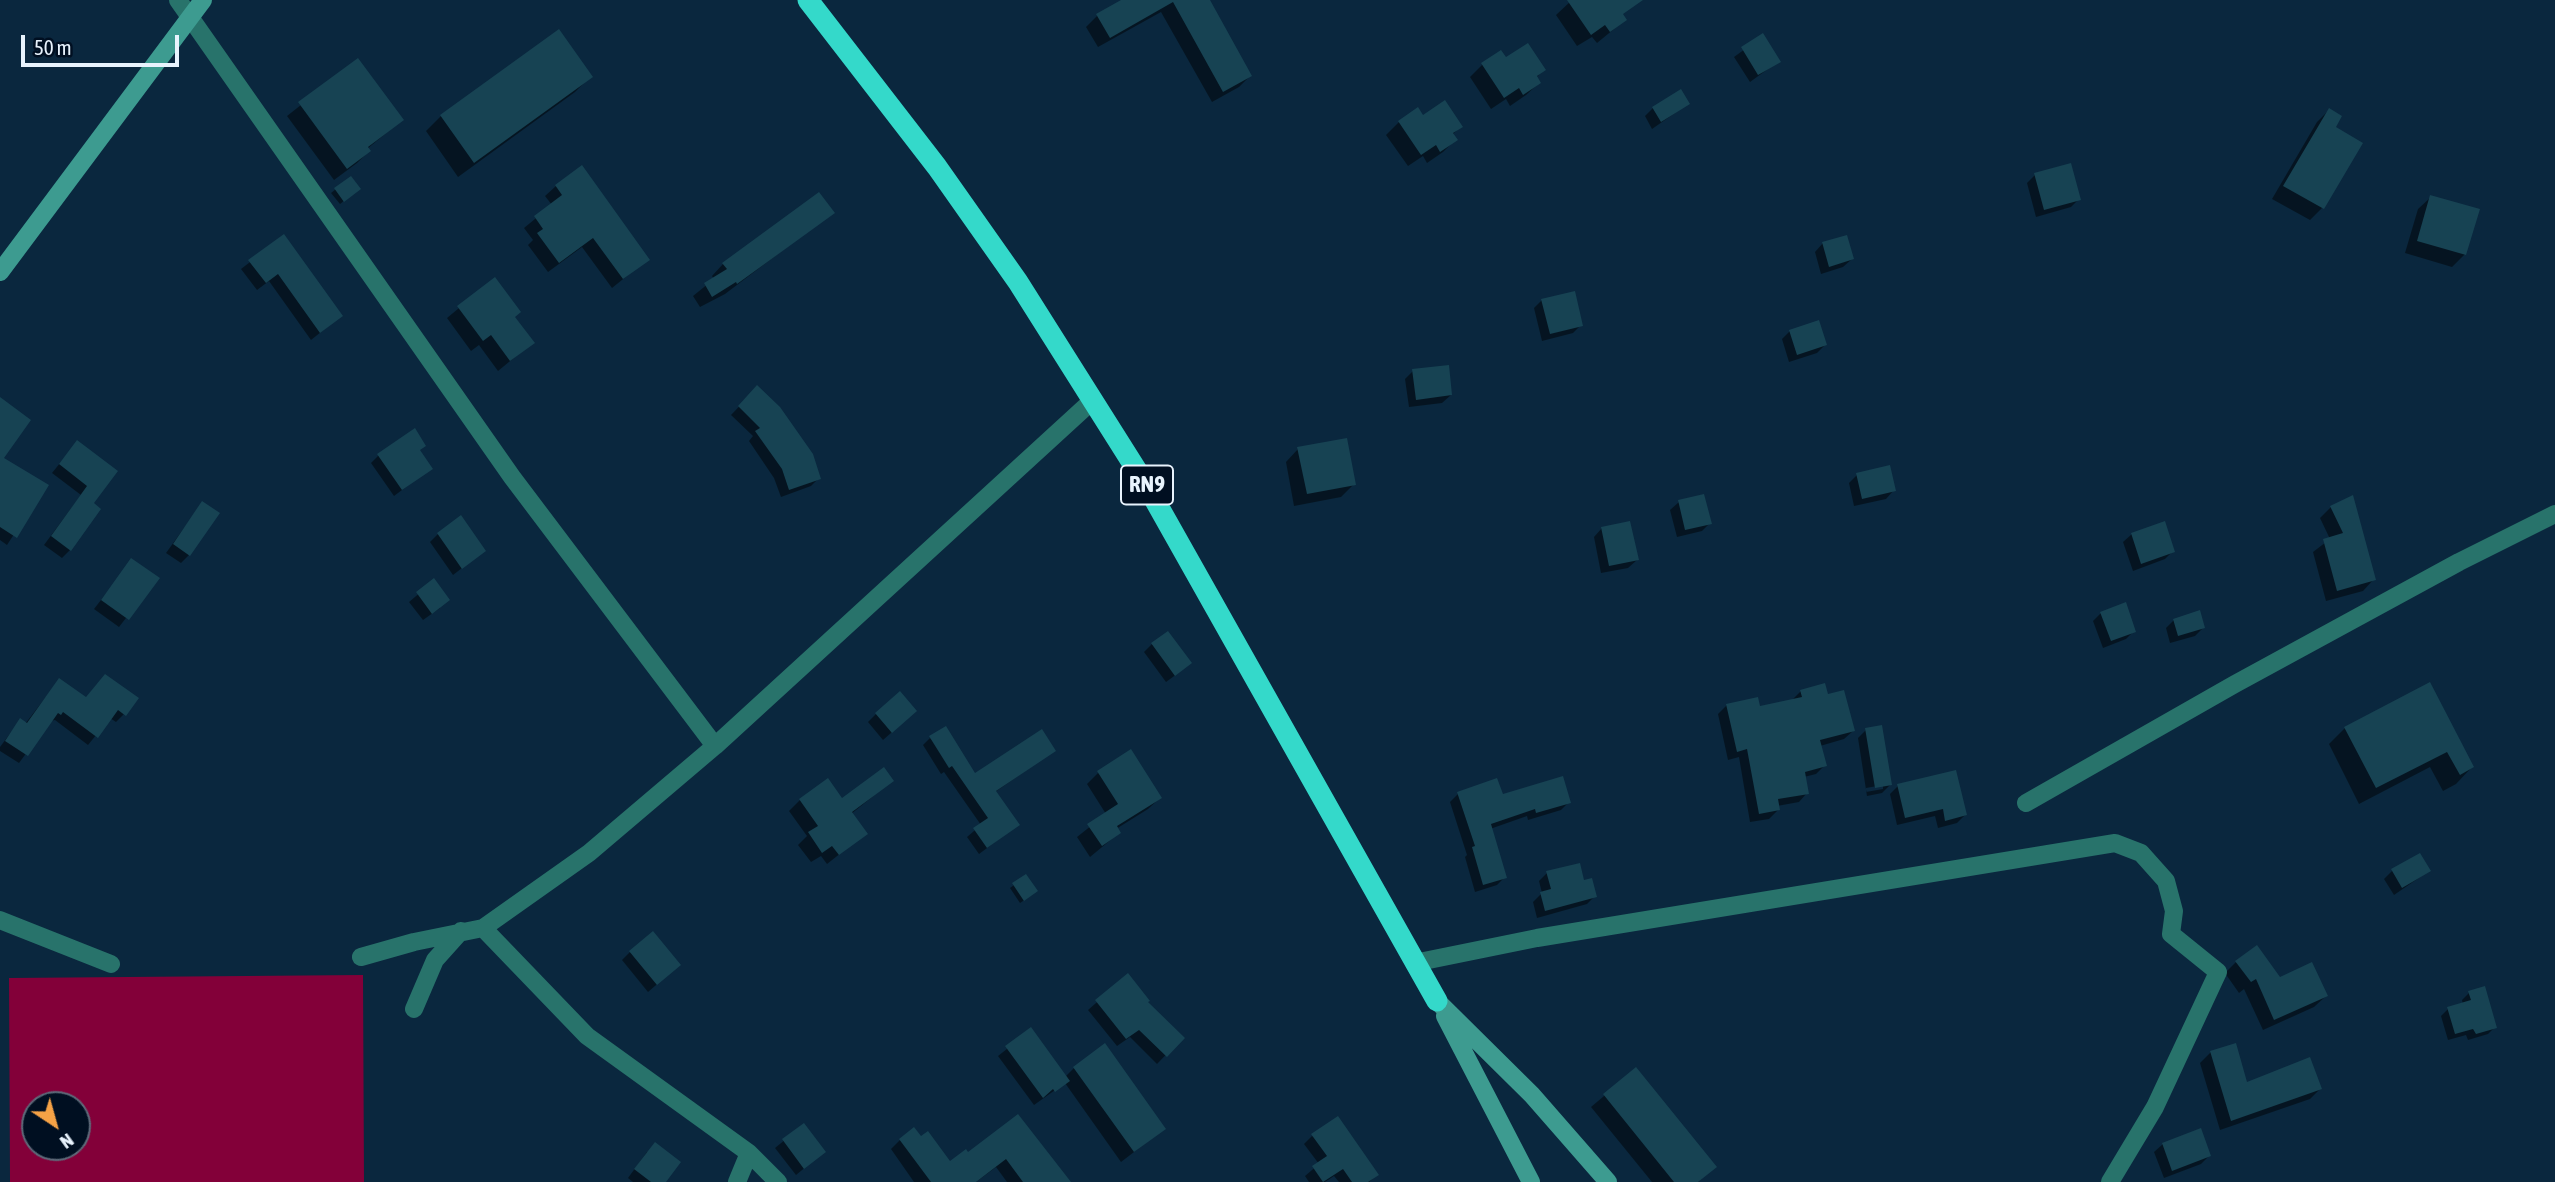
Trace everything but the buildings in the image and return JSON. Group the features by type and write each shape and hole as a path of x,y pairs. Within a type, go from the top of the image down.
{"highway":[{"name":"RN9","path":"808,0 937,167 1018,282 1149,488 1437,1001"}],"street":[{"path":"178,0 512,477 715,746"},
{"path":"0,272 203,0"},
{"path":"361,957 461,931 483,929 589,853 715,746 1093,400"},
{"path":"2026,803 2235,684 2459,562 2555,514"},
{"path":"1414,963 1551,936 2115,844 2141,853 2166,881 2174,911 2171,934 2218,972 2155,1107 2110,1182"},
{"path":"0,920 111,964"},
{"path":"483,929 587,1036 749,1153 778,1182"},
{"path":"414,1009 435,960 461,931"},
{"path":"1437,1001 1531,1182"},
{"path":"1437,1001 1532,1095 1608,1182"},
{"path":"737,1182 749,1153"}],"shaded area":[{"path":"363,975 364,1182 10,1182 9,978"}]}
